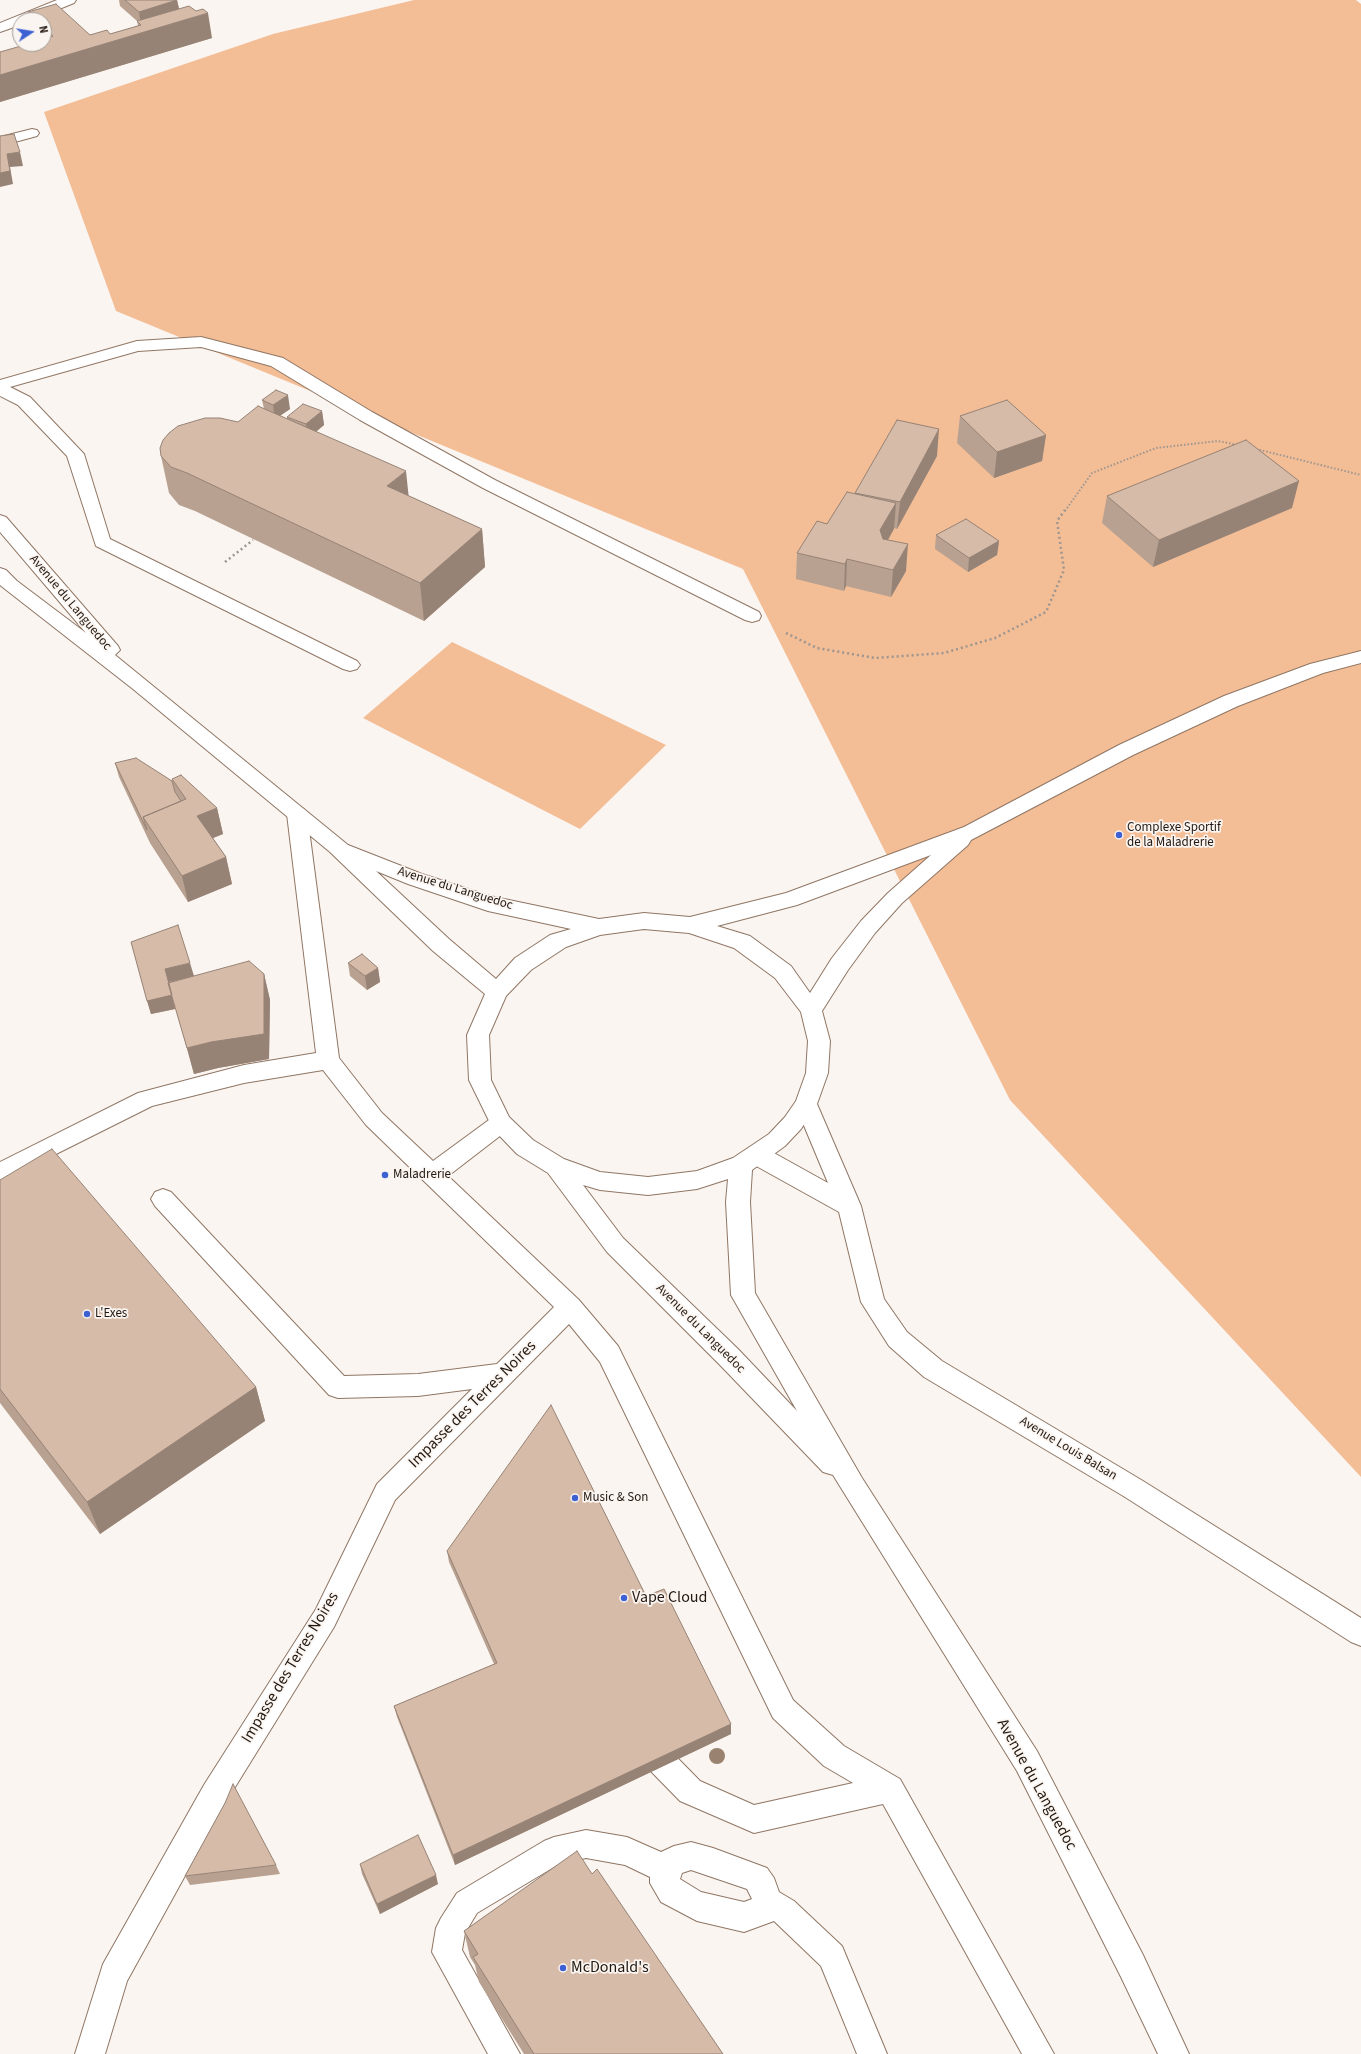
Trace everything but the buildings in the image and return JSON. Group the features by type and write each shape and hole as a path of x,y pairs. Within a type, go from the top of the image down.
{"main road":[{"path":"0,28 69,0"},
{"path":"0,142 32,132"},
{"path":"0,385 138,346 201,342 277,362 366,416 489,484 752,616"},
{"path":"0,389 24,401 75,454 102,542 350,665"},
{"name":"Avenue du Languedoc","path":"0,521 140,684"},
{"name":"Avenue du Languedoc","path":"0,574 12,585 140,684 337,847 441,945 497,992"},
{"path":"690,925 790,900 972,832 1126,750 1231,701 1318,668 1361,657"},
{"path":"297,814 328,1060 374,1119 570,1307 609,1354 783,1709 834,1756 890,1789 1039,2054"},
{"path":"811,1010 840,964 868,927 895,898 972,832"},
{"name":"Avenue du Languedoc","path":"337,847 415,879 488,903 599,926"},
{"path":"644,921 690,925 742,942 783,972 811,1010 819,1041 817,1073 806,1104 793,1123 777,1140 749,1160 696,1180 648,1186 600,1181 556,1166 526,1147 501,1123 480,1080 478,1035 497,992 523,964 558,941 599,926 644,921"},
{"path":"0,1173 146,1099 244,1074 328,1060"},
{"name":"Avenue Louis Balsan","path":"806,1104 849,1206 873,1302 898,1340 933,1369 1134,1489 1361,1633"},
{"path":"432,1175 501,1123"},
{"path":"749,1160 849,1206"},
{"name":"Avenue du Languedoc","path":"749,1160 738,1202 743,1295 770,1339 853,1486 1027,1761 1132,1966 1174,2054"},
{"name":"Avenue du Languedoc","path":"556,1166 615,1245 729,1357 853,1486"},
{"path":"163,1198 338,1387 418,1385 503,1374"},
{"name":"Impasse des Terres Noires","path":"90,2054 114,1975 214,1795 325,1618 386,1492 570,1307"},
{"path":"627,1726 690,1791 754,1819 890,1789"},
{"path":"505,2054 446,1952 451,1928 467,1903 554,1851 586,1844 627,1851 665,1869"},
{"path":"691,1856 713,1862 757,1878 764,1888 767,1901 761,1912 744,1917 697,1906 671,1892 665,1883 665,1869 674,1860 691,1856"},
{"path":"767,1901 791,1918 832,1956 872,2054"}],"path":[{"path":"752,616 817,648 876,658 944,653 995,638 1046,612 1064,570 1057,521 1092,473 1156,448 1218,441 1240,446"},
{"path":"1255,449 1361,475"},
{"path":"234,555 253,540"}],"shaded area":[{"name":"Complexe Sportif de la Maladrerie","path":"414,0 1356,0 1361,4 1361,1477 1010,1100 743,569 116,311 44,112 273,34"},
{"path":"452,642 666,745 580,829 363,718"}],"place":[{"name":"Complexe Sportif de la Maladrerie","path":"1119,835"},
{"name":"Maladrerie","path":"385,1175"},
{"name":"L'Exes","path":"87,1314"},
{"name":"Music & Son","path":"575,1498"},
{"name":"Vape Cloud","path":"624,1598"},
{"name":"McDonald's","path":"563,1968"}]}
